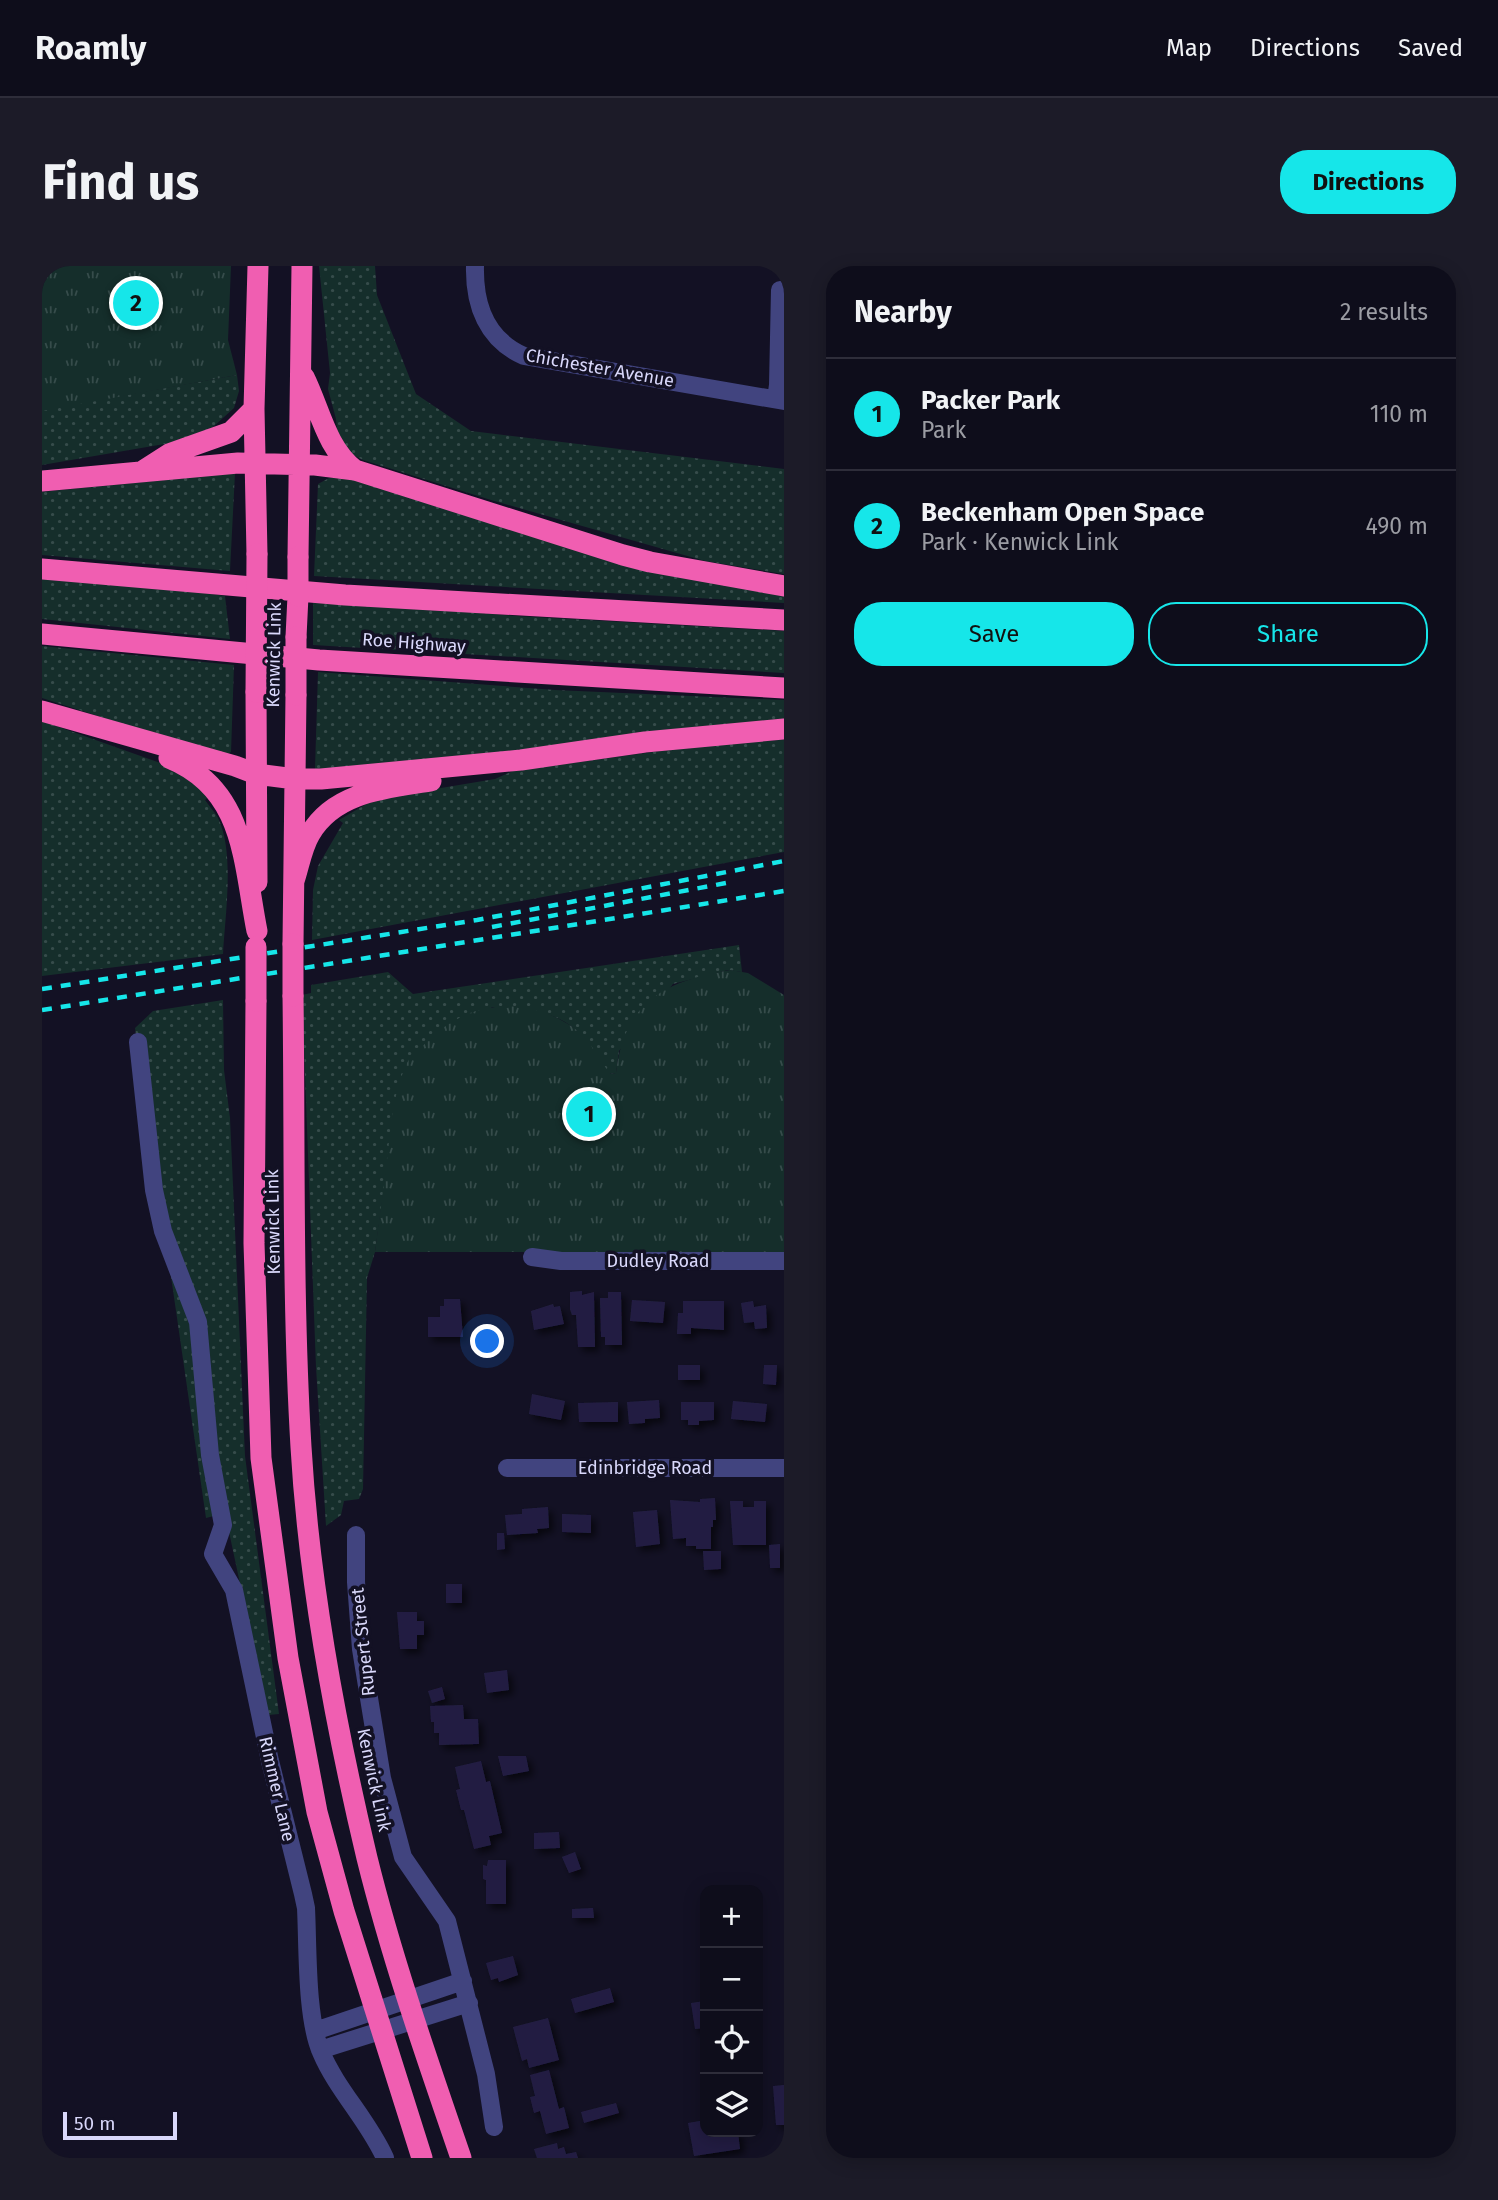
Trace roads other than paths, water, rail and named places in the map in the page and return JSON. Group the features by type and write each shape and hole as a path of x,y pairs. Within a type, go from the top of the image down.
{"highway":[{"name":"Kenwick Link","path":"258,266 254,409 257,554 254,1243 261,1458 288,1658 317,1812 344,1912 422,2158"},
{"name":"Kenwick Link","path":"302,266 293,944 301,1448 312,1555 346,1761 368,1860 412,2011 461,2158"},
{"path":"301,372 334,449 355,470"},
{"path":"140,472 169,454 231,432 254,409"},
{"path":"42,481 256,463 300,464 355,470 623,555 784,586"},
{"path":"42,569 345,595 784,620"},
{"name":"Roe Highway","path":"42,634 319,660 784,688"},
{"path":"42,711 256,774 295,779 522,760 645,743 784,729"},
{"path":"79,723 187,766 210,783 229,809 237,832 257,939"},
{"path":"294,881 309,835 334,809 350,798 368,792 488,773 522,760"}],"street":[{"name":"Chichester Avenue","path":"475,266 474,282 481,312 507,349 524,356 780,400"},
{"path":"780,290 780,400"},
{"name":"Rimmer Lane","path":"138,1042 154,1190 163,1231 198,1322 210,1455 223,1525 213,1555 234,1590 270,1762 303,1894 315,2031 320,2050 332,2074 385,2158"},
{"name":"Dudley Road","path":"532,1257 561,1261 784,1261"},
{"name":"Edinbridge Road","path":"507,1468 784,1468"},
{"name":"Rupert Street","path":"356,1535 361,1649 382,1778 403,1857 447,1921 492,2103 494,2127"},
{"path":"412,2011 463,1981"},
{"path":"320,2050 378,2022 412,2011 469,2003"},
{"path":"315,2031 378,2022"}],"railway":[{"path":"42,989 477,920 784,861"},
{"path":"492,927 726,883"},
{"path":"42,1010 784,891"}],"place":[{"name":"Beckenham Open Space","path":"136,303"},
{"name":"Packer Park","path":"589,1114"}]}
